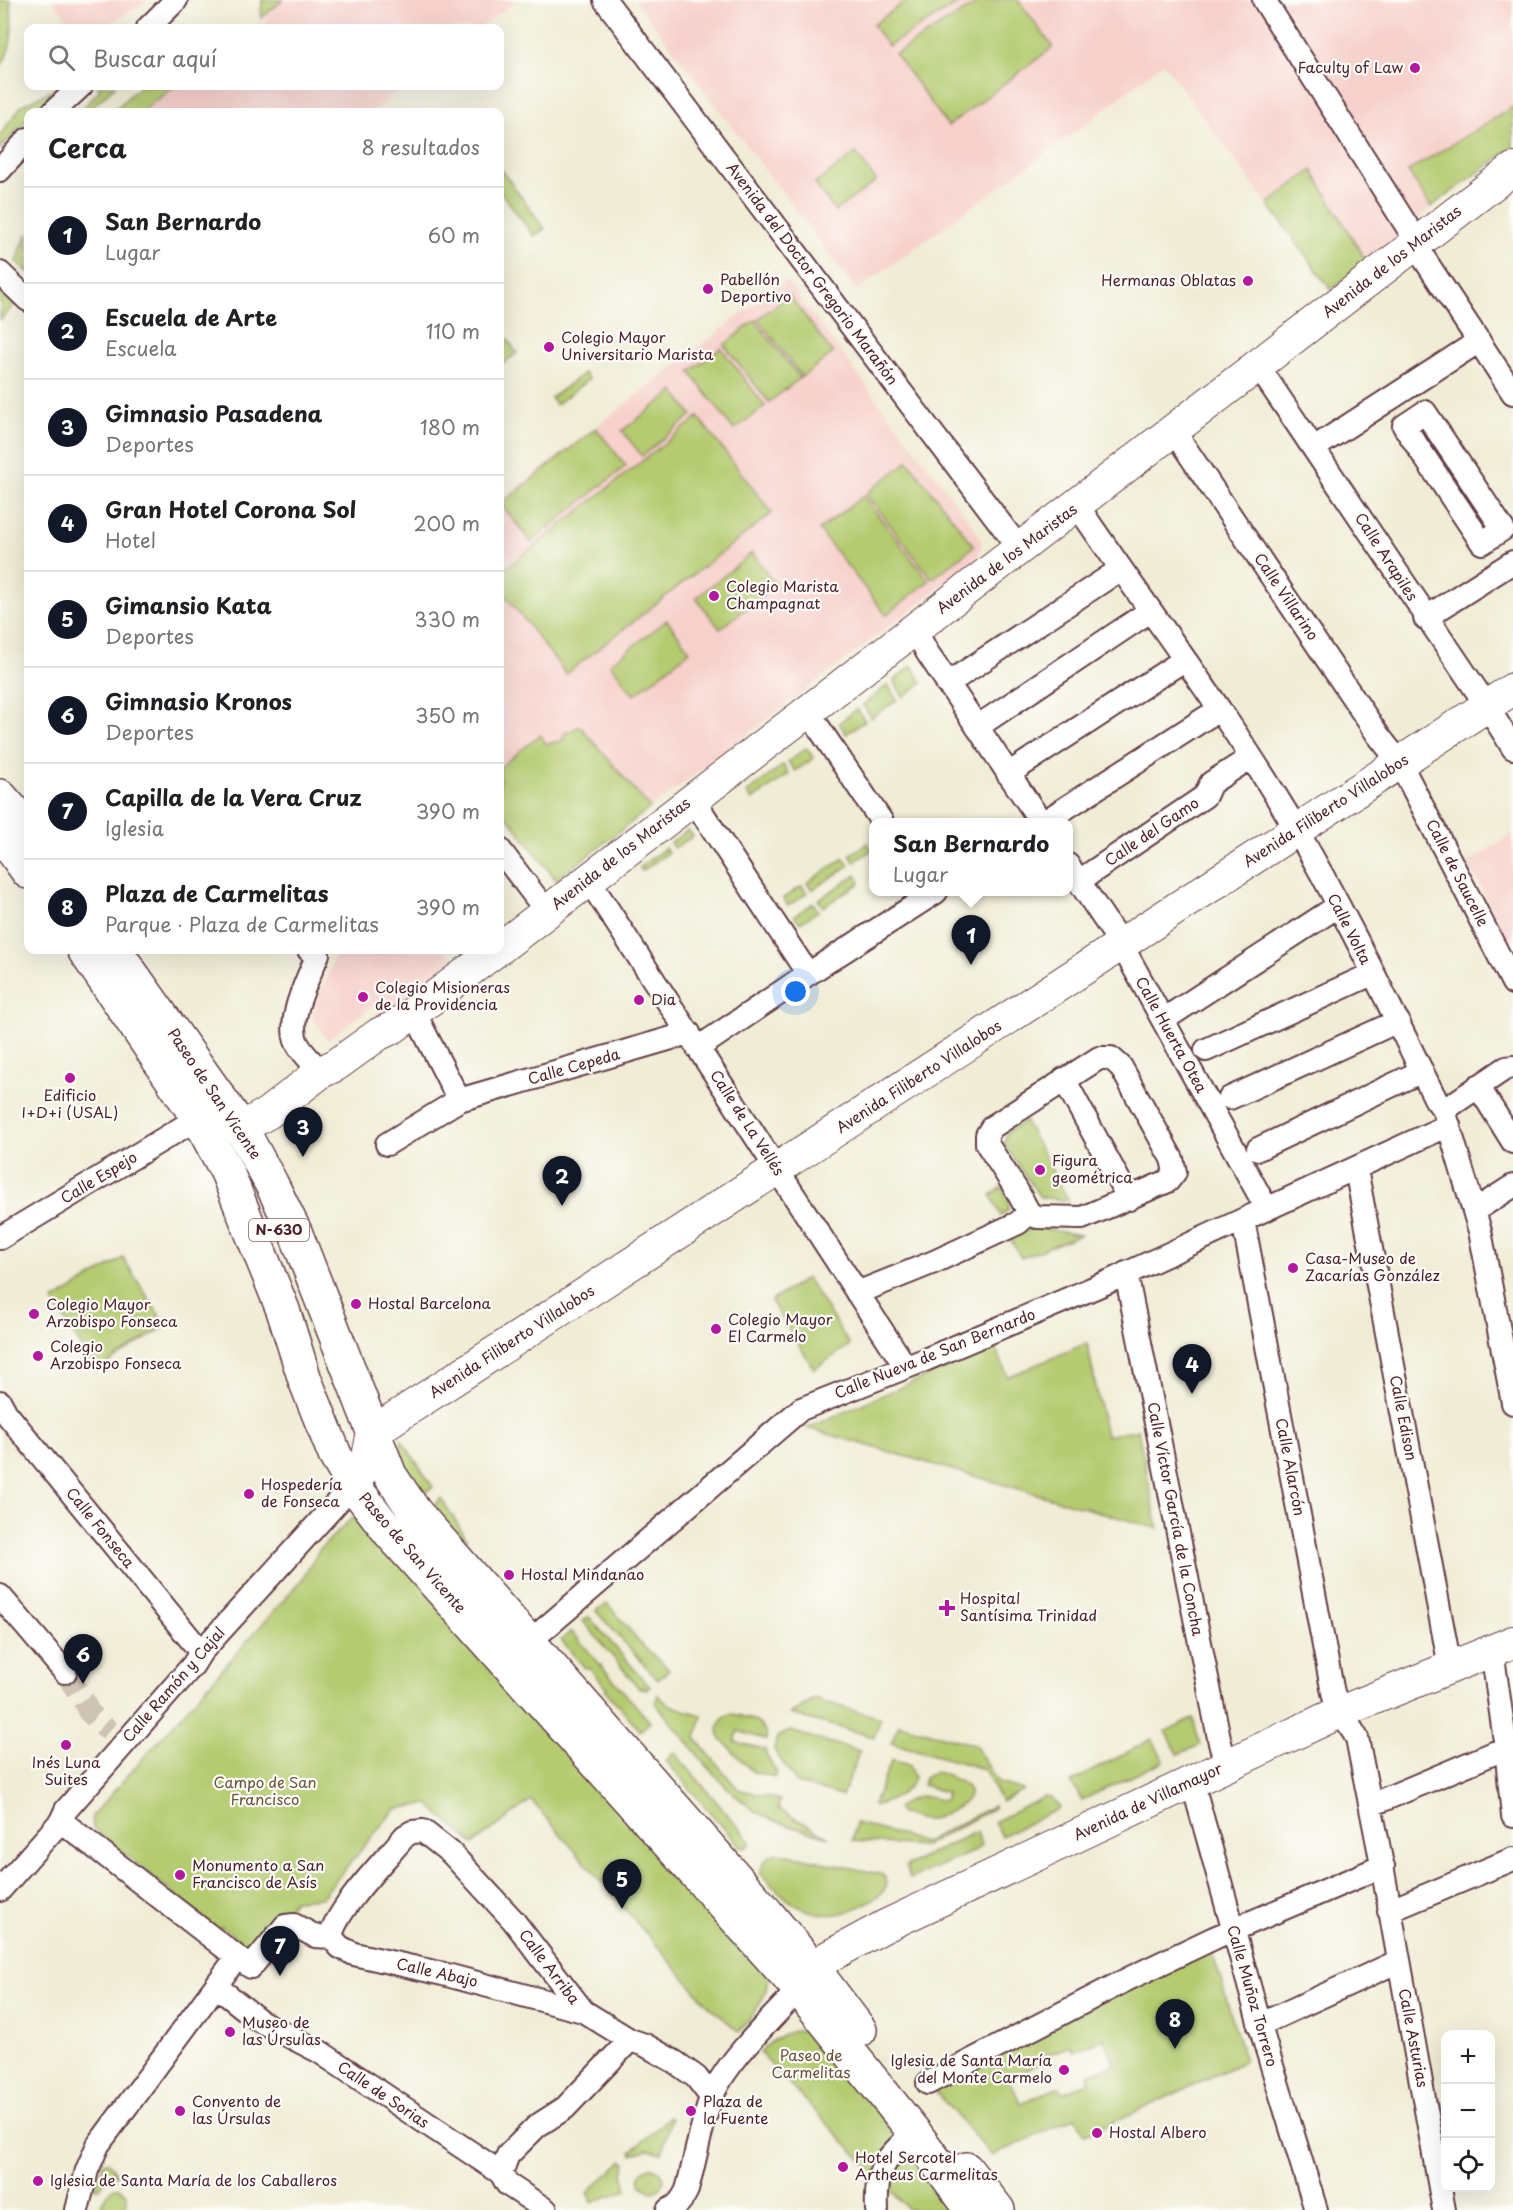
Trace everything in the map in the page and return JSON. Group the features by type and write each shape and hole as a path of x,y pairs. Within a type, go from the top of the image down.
{"highway":[{"path":"0,796 24,823"},
{"path":"0,833 24,866"},
{"name":"Paseo de San Vicente","path":"87,954 290,1222 390,1475 415,1512 528,1643"},
{"name":"Paseo de San Vicente","path":"117,954 226,1137 305,1380 335,1455 353,1485 390,1533 478,1629"},
{"name":"Paseo de San Vicente","path":"283,1310 335,1401 373,1432"},
{"path":"478,1629 806,1979 998,2210"},
{"path":"528,1643 767,1913 806,1979 972,2210"}],"main road":[{"name":"Avenida de los Maristas","path":"504,944 1513,169"},
{"name":"Avenida Filiberto Villalobos","path":"373,1432 1513,689"},
{"name":"Avenida de los Maristas","path":"226,1137 268,1113 321,1072 336,1065 379,1034 394,1027 491,954"},
{"path":"353,1485 367,1462 373,1432"},
{"name":"Avenida de Villamayor","path":"806,1979 843,1948 885,1926 1338,1713 1502,1646"}],"street":[{"path":"152,24 176,0"},
{"name":"Avenida del Doctor Gregorio Marañón","path":"605,0 1019,548"},
{"path":"1264,0 1416,242 1425,260 1513,393"},
{"path":"57,108 77,90"},
{"path":"0,170 24,143"},
{"path":"0,273 24,296"},
{"path":"1314,448 1479,341"},
{"name":"Calle Arapiles","path":"1258,366 1513,748"},
{"path":"1425,412 1503,529 1492,536 1482,543 1404,426 1425,412"},
{"name":"Calle Villarino","path":"1173,430 1378,735 1400,763"},
{"name":"Calle Volta","path":"1077,505 1218,710 1296,830 1398,1021 1446,1118 1474,1211 1513,1402"},
{"path":"1425,618 1513,562"},
{"path":"947,684 1121,568"},
{"path":"977,727 1150,611"},
{"path":"915,629 947,684 1039,818"},
{"path":"1008,774 1184,660"},
{"path":"807,710 879,818"},
{"path":"1048,818 1218,710"},
{"name":"Calle del Gamo","path":"1074,873 1205,796 1211,783 1250,758"},
{"name":"Calle de Saucelle","path":"1400,763 1513,983"},
{"path":"693,799 808,974"},
{"path":"504,855 547,912"},
{"name":"Calle Huerta Otea","path":"1074,873 1121,945 1268,1209"},
{"name":"Calle de La Vellés","path":"588,879 905,1366"},
{"name":"Calle Cepeda","path":"387,1144 459,1100 694,1041 808,974 926,896"},
{"path":"1163,1020 1338,906"},
{"path":"318,954 294,1019 293,1031 298,1044 321,1072"},
{"path":"1206,1050 1372,974"},
{"path":"414,1012 459,1100"},
{"path":"1230,1098 1398,1021"},
{"path":"1099,1058 1115,1060 1121,1066 1175,1167 1175,1172 1168,1181 1082,1218 1037,1217 1029,1214 987,1144 987,1135 992,1127 1064,1079 1099,1058"},
{"name":"Calle Nueva de San Bernardo","path":"528,1643 801,1409 927,1359 1126,1273 1356,1169 1446,1118 1478,1086 1506,1068 1513,1067"},
{"path":"1258,1149 1422,1071"},
{"path":"1064,1079 1129,1199"},
{"path":"1478,1086 1513,1142"},
{"name":"Calle Espejo","path":"0,1238 226,1137"},
{"name":"Calle Edison","path":"1356,1169 1450,1667"},
{"path":"1474,1211 1513,1186"},
{"path":"857,1293 945,1257 1017,1223 1029,1214"},
{"name":"Calle Alarcón","path":"1243,1220 1338,1713"},
{"name":"Calle Víctor García de la Concha","path":"1126,1273 1226,1765"},
{"name":"Calle Fonseca","path":"2,1411 201,1652"},
{"name":"Calle Ramón y Cajal","path":"0,1890 61,1821 66,1810 116,1738 193,1665 201,1652 353,1485"},
{"path":"0,1596 64,1672"},
{"path":"478,1629 514,1649 520,1649 528,1643"},
{"path":"1502,1646 1513,1816"},
{"name":"Calle Asturias","path":"1338,1713 1357,1738 1383,1866 1389,1911 1444,2210"},
{"path":"1371,1805 1510,1747"},
{"name":"Calle Muñoz Torrero","path":"1192,1781 1259,2025 1316,2210"},
{"path":"61,1821 251,1967 285,1926 294,1925 315,1935 331,1936"},
{"name":"Calle Arriba","path":"331,1936 341,1913 405,1836 417,1830 423,1831 451,1853 513,1920 583,2012 630,2040 645,2045 675,2062 696,2077 712,2098"},
{"path":"1389,1911 1513,1859"},
{"path":"928,2083 1070,2008 1209,1941 1383,1866"},
{"name":"Calle Abajo","path":"331,1936 340,1947 354,1954 443,1974 583,2012"},
{"path":"77,2210 87,2170 98,2145 237,1958"},
{"path":"1259,2025 1399,1961"},
{"path":"674,2209 687,2190 712,2098 732,2062 806,1979"},
{"path":"548,2002 557,1996 561,1983"},
{"name":"Calle de Sorias","path":"216,1986 260,2021 320,2052 501,2173 507,2184 546,2210"},
{"path":"501,2173 508,2155 537,2126 565,2108 630,2040"},
{"path":"877,2210 877,2179 882,2165 914,2132"}],"shaded area":[{"path":"53,0 148,0 109,24 70,24"},
{"path":"283,0 517,0 485,24 265,24 267,13"},
{"path":"635,0 1513,0 1513,147 1431,207 1367,263 1331,290 1163,63 1090,121 857,290"},
{"path":"170,90 401,90 376,108 146,108"},
{"name":"Colegio Marista Champagnat","path":"786,280 975,528 982,543 975,560 556,880 504,812 504,498"},
{"path":"1513,834 1513,951 1468,863"},
{"name":"Colegio Misioneras de la Providencia","path":"335,954 449,954 454,961 391,1009 375,1004 328,1040 311,1018"}],"green space":[{"path":"0,0 10,0 12,26 8,52 0,67"},
{"path":"262,0 283,0 261,18"},
{"path":"907,0 964,0 888,46 873,25"},
{"path":"982,0 1018,0 1053,47 948,126 895,54"},
{"path":"57,90 39,108 24,108 24,123 0,149 0,135 22,105"},
{"path":"111,90 91,108 83,108 99,91"},
{"path":"136,90 170,90 146,108 116,108"},
{"path":"1513,107 1513,147 1431,207 1408,171"},
{"path":"856,153 876,181 835,211 815,184"},
{"path":"1312,170 1367,263 1331,290 1268,204"},
{"path":"504,173 545,229 534,236 504,196"},
{"path":"24,241 24,268 16,261"},
{"path":"0,284 18,301 0,320"},
{"path":"789,295 833,353 802,377 758,319"},
{"path":"755,320 800,378 769,402 724,345"},
{"path":"504,335 517,353 504,363"},
{"path":"721,348 765,406 734,430 690,372"},
{"path":"584,373 589,379 556,405 551,398"},
{"path":"674,391 692,415 642,456 622,431"},
{"path":"698,417 772,513 566,674 504,593 504,570"},
{"path":"596,428 626,466 531,542 504,508 504,502"},
{"path":"908,461 974,546 932,579 866,494"},
{"path":"863,496 929,581 886,615 819,530"},
{"path":"752,553 776,585 720,629 696,598"},
{"path":"667,620 690,651 634,695 610,664"},
{"path":"912,666 922,683 903,697 894,681"},
{"path":"888,685 897,700 871,718 863,705"},
{"path":"857,709 865,721 846,734 839,723"},
{"path":"580,726 650,808 556,880 504,812 504,764 540,735 546,744 562,741 565,733"},
{"path":"806,748 814,758 795,771 788,762"},
{"path":"783,765 789,774 752,800 747,793"},
{"path":"688,830 693,836 674,848 670,843"},
{"path":"868,843 869,852 854,862 850,855"},
{"path":"665,848 668,853 642,871 640,867"},
{"path":"844,858 849,866 812,890 807,883"},
{"path":"856,875 860,883 823,907 818,900"},
{"path":"802,886 807,893 788,906 783,898"},
{"path":"813,903 818,911 800,923 794,916"},
{"path":"1025,1121 1069,1201 1040,1197 1004,1144 1007,1132"},
{"path":"1002,1187 1009,1202 1008,1210 1001,1216 991,1195"},
{"path":"1035,1227 1080,1235 1021,1258 1010,1238"},
{"path":"123,1258 166,1326 96,1370 53,1301"},
{"path":"807,1278 850,1345 814,1369 771,1301"},
{"path":"1087,1343 1106,1436 1138,1430 1158,1529 807,1428 995,1346 1008,1377"},
{"path":"401,1439 433,1487 417,1498 398,1458"},
{"path":"441,1498 467,1539 458,1546 428,1511"},
{"name":"Campo de San Francisco","path":"352,1518 366,1521 768,1975 763,1999 739,2032 707,2004 531,1800 473,1844 428,1804 395,1809 321,1898 294,1900 253,1951 221,1926 218,1930 93,1828 92,1816 303,1578 319,1550"},
{"path":"607,1603 644,1647 669,1669 658,1680 596,1611"},
{"path":"589,1617 650,1687 646,1689 638,1687 583,1621"},
{"path":"571,1631 650,1722 640,1731 605,1690 607,1688 588,1667 585,1668 561,1640"},
{"path":"658,1695 673,1706 702,1715 696,1739 738,1789 780,1800 778,1809 829,1837 772,1820 749,1807 720,1780 655,1703"},
{"path":"814,1699 881,1718 874,1737 790,1714"},
{"path":"733,1714 751,1719 764,1729 767,1740 738,1731 735,1742 765,1749 777,1773 775,1777 753,1772 720,1738 718,1730 720,1723 725,1717"},
{"path":"1193,1718 1200,1745 1178,1754 1166,1731"},
{"path":"899,1724 975,1745 998,1783 1023,1790 1001,1802 984,1769 891,1743"},
{"path":"790,1731 860,1751 842,1796 797,1783 774,1750 777,1737"},
{"path":"1152,1739 1164,1761 1082,1800 1071,1782"},
{"path":"674,1752 745,1835 750,1842 747,1847 741,1848 666,1761"},
{"path":"892,1760 909,1765 914,1778 897,1796 873,1806"},
{"path":"936,1772 962,1783 969,1793 967,1799 961,1805 933,1819 921,1819 900,1813 897,1808 916,1797 924,1796 945,1801 947,1793 923,1785 925,1777"},
{"path":"1044,1797 1052,1798 1060,1808 1002,1836 994,1822"},
{"path":"993,1806 994,1808 924,1846 852,1841 856,1823 925,1842"},
{"path":"977,1831 981,1846 910,1879 906,1866"},
{"path":"779,1853 881,1874 886,1880 886,1886 882,1892 867,1903 842,1913 820,1914 808,1911 786,1898 761,1874 766,1860"},
{"path":"1209,1941 1245,2061 1085,2135 1076,2117 992,2156 928,2083","holes":["1104,2039 1115,2065 1088,2075 1090,2082 1063,2093 1060,2087 1020,2103 1009,2077 1048,2060 1047,2055 1070,2046 1073,2051"]},
{"name":"Paseo de Carmelitas","path":"795,2031 814,2032 956,2210 909,2210 760,2053 776,2039"},
{"path":"669,2117 671,2119 662,2153 647,2149 632,2155 631,2152"},
{"path":"622,2161 626,2163 623,2174 627,2190 592,2202 587,2193"},
{"path":"109,2162 117,2175 105,2181 100,2188 95,2187 104,2163"},
{"path":"650,2167 661,2172 664,2180 661,2187 651,2192 641,2186 639,2180 642,2172"},
{"path":"114,2188 119,2188 127,2194 127,2204 121,2209 107,2210 101,2204"}],"tunnel":[{"path":"65,1672 88,1711 109,1731"}],"place":[{"name":"Faculty of Law","path":"1415,68"},
{"name":"Hermanas Oblatas","path":"1248,281"},
{"name":"Pabellón Deportivo","path":"708,289"},
{"name":"Colegio Mayor Universitario Marista","path":"549,347"},
{"name":"Colegio Marista Champagnat","path":"714,596"},
{"name":"San Bernardo","path":"971,965"},
{"name":"Colegio Misioneras de la Providencia","path":"363,997"},
{"name":"Dia","path":"639,1000"},
{"name":"Edificio I+D+i (USAL)","path":"70,1078"},
{"name":"Gimnasio Pasadena","path":"303,1157"},
{"name":"Figura geométrica","path":"1040,1170"},
{"name":"Escuela de Arte","path":"562,1206"},
{"name":"Casa-Museo de Zacarías González","path":"1293,1268"},
{"name":"Hostal Barcelona","path":"356,1304"},
{"name":"Colegio Mayor Arzobispo Fonseca","path":"34,1314"},
{"name":"Colegio Mayor El Carmelo","path":"716,1329"},
{"name":"Colegio Arzobispo Fonseca","path":"38,1356"},
{"name":"Gran Hotel Corona Sol","path":"1192,1394"},
{"name":"Hospedería de Fonseca","path":"249,1494"},
{"name":"Hostal Mindanao","path":"509,1575"},
{"name":"Hospital Santísima Trinidad","path":"947,1608"},
{"name":"Gimnasio Kronos","path":"83,1684"},
{"name":"Inés Luna Suites","path":"66,1745"},
{"name":"Monumento a San Francisco de Asís","path":"180,1875"},
{"name":"Gimansio Kata","path":"622,1909"},
{"name":"Capilla de la Vera Cruz","path":"280,1976"},
{"name":"Museo de las Úrsulas","path":"230,2032"},
{"name":"Plaza de Carmelitas","path":"1175,2049"},
{"name":"Iglesia de Santa María del Monte Carmelo","path":"1064,2070"},
{"name":"Convento de las Úrsulas","path":"180,2111"},
{"name":"Plaza de la Fuente","path":"691,2111"},
{"name":"Hostal Albero","path":"1097,2133"},
{"name":"Hotel Sercotel Artheus Carmelitas","path":"843,2167"},
{"name":"Iglesia de Santa María de los Caballeros","path":"38,2181"}]}
